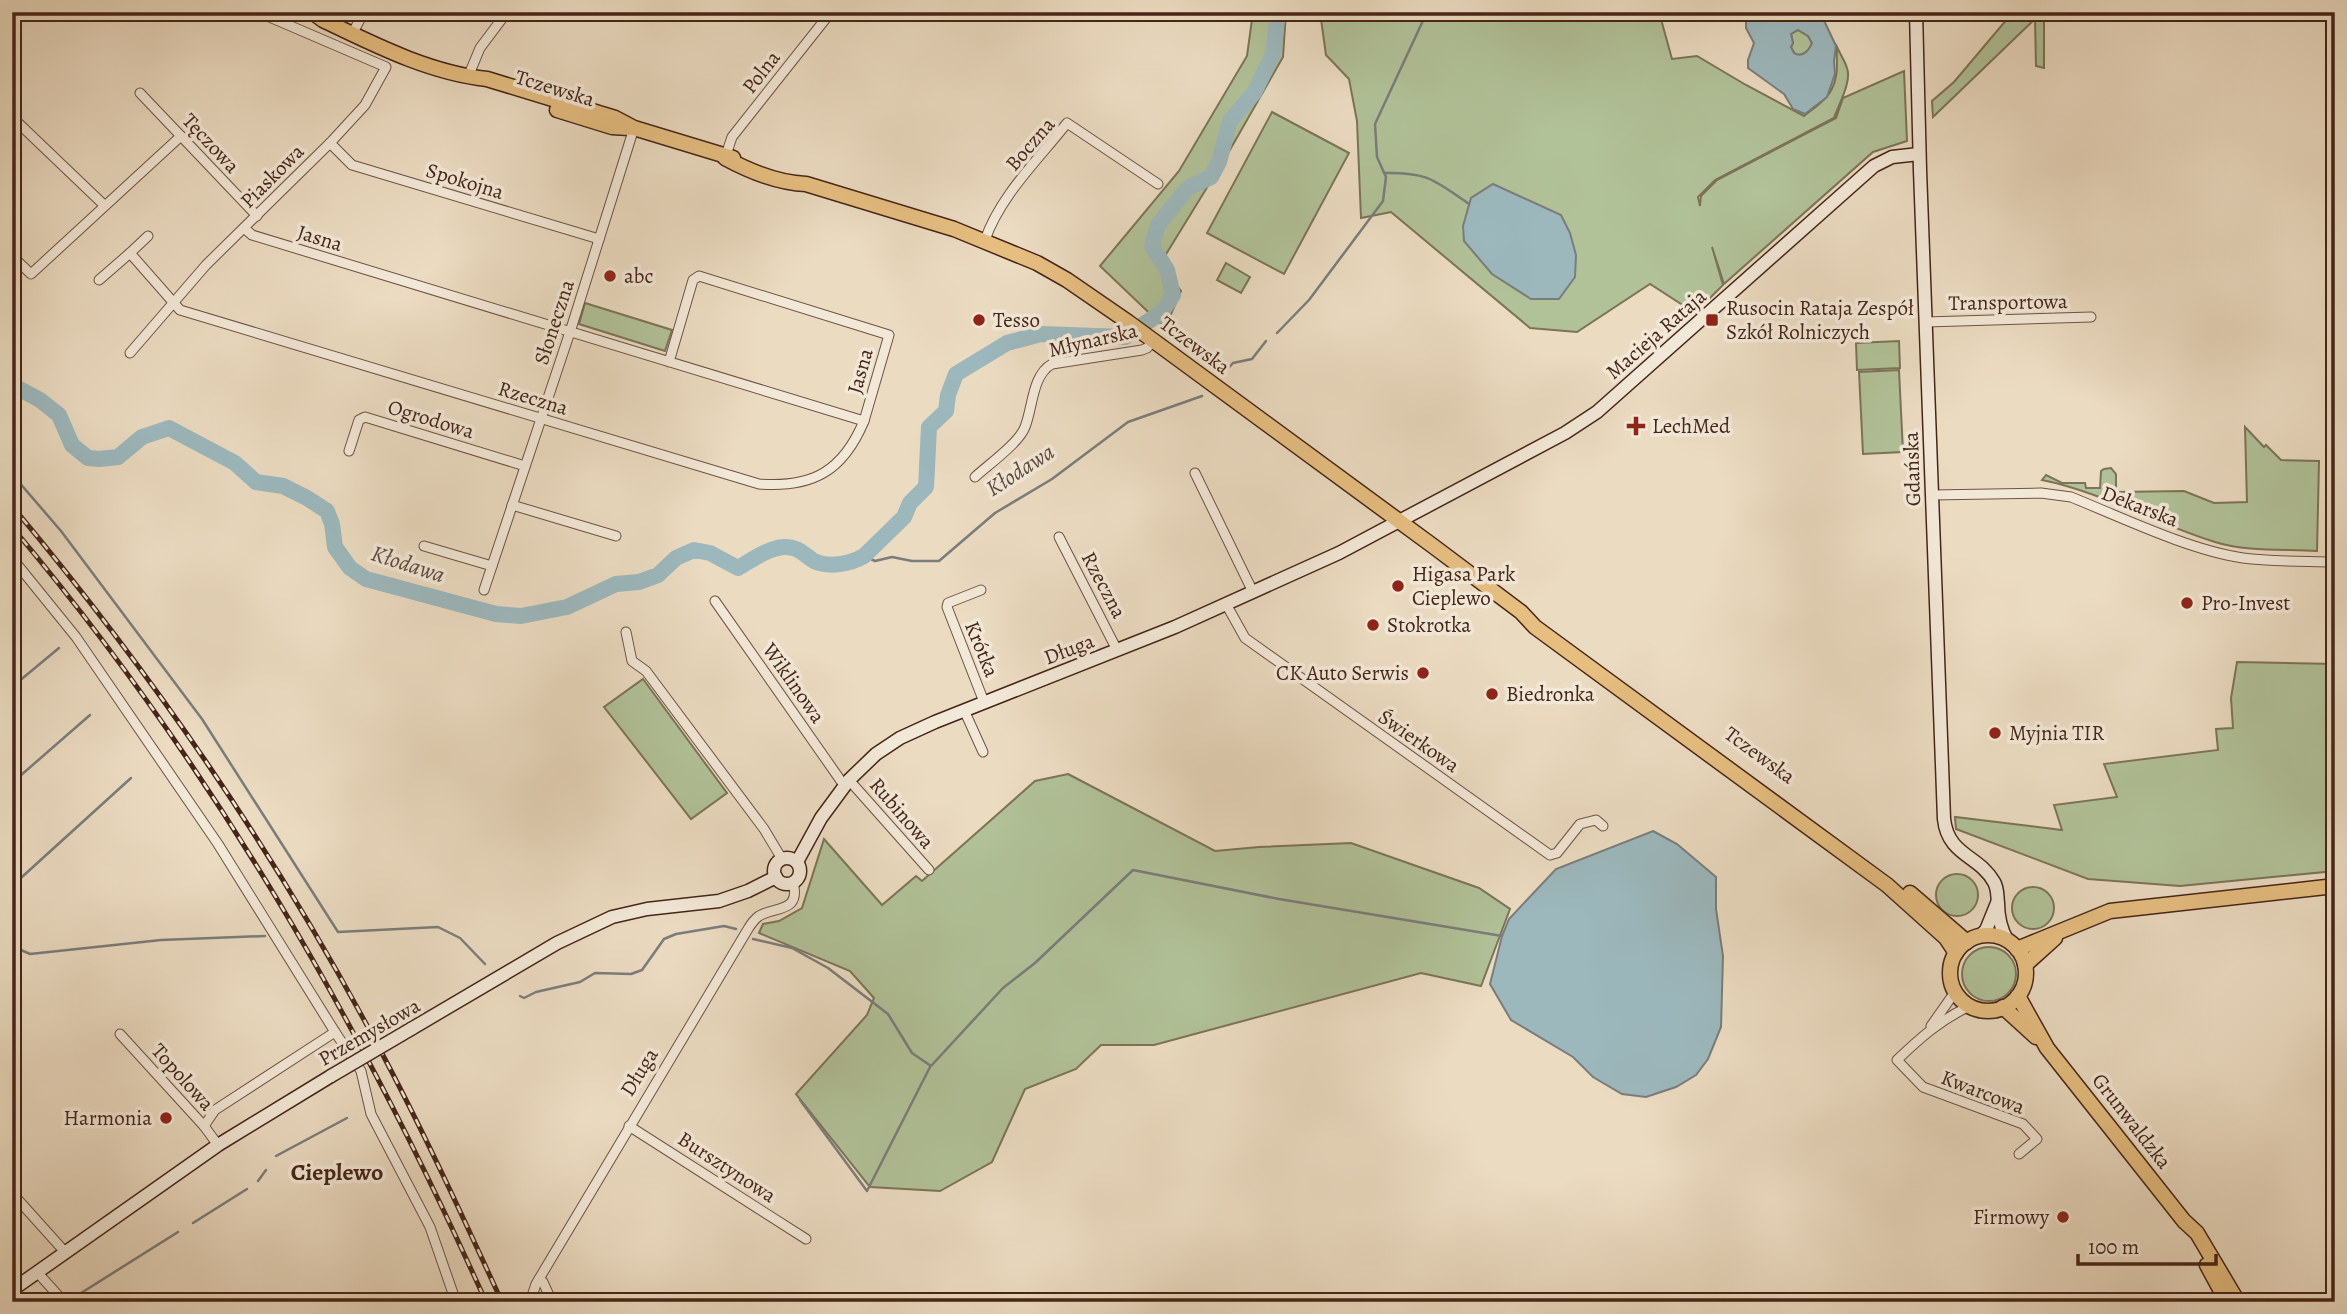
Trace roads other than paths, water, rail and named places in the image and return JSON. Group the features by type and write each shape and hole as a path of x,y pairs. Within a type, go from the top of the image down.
{"main road":[{"name":"Tczewska","path":"312,12 352,34 410,58 468,76 484,88 612,127 634,128 725,158 744,160 794,175 806,184 985,240 1057,274 1128,322 1399,523 1521,611 1541,621 1866,859 1968,943"},
{"path":"2025,965 2044,946 2094,915 2120,909 2335,886"},
{"path":"2012,944 2070,928"},
{"path":"1994,936 2012,944 2025,965 2023,986 2018,996 2003,1007 1986,1011 1970,1006 1955,992 1950,972 1968,943 1994,936"},
{"name":"Grunwaldzka","path":"2018,996 2047,1048"},
{"name":"Grunwaldzka","path":"2003,1007 2047,1048 2184,1221 2197,1233 2238,1302"},
{"name":"Grunwaldzka","path":"2184,1221 2189,1238 2227,1302"}],"street":[{"name":"Piaskowa","path":"130,353 173,301 365,105 386,67 258,12"},
{"path":"352,34 364,12"},
{"path":"468,76 480,48 507,12"},
{"name":"Polna","path":"725,158 732,137 831,12"},
{"name":"Gdańska","path":"1916,12 1945,829 1956,849 1993,879 1997,888 2002,930 2012,944"},
{"name":"Tęczowa","path":"140,93 257,216"},
{"path":"12,117 104,205"},
{"name":"Boczna","path":"985,240 992,219 1002,204 1067,123 1157,184"},
{"name":"Słoneczna","path":"484,590 570,332 634,128"},
{"path":"12,256 31,274 181,136"},
{"name":"Spokojna","path":"330,143 352,165 599,239"},
{"name":"Macieja Rataja","path":"1399,523 1597,412 1874,166 1892,157 1919,154"},
{"name":"Jasna","path":"244,228 252,235 570,332 669,362 864,421 889,335 699,276 693,280 669,362"},
{"path":"99,280 148,236"},
{"path":"131,253 173,301"},
{"name":"Rzeczna","path":"173,301 180,310 748,481 774,485 797,482 836,465 853,445 864,421"},
{"name":"Transportowa","path":"1926,322 2091,317"},
{"name":"Młynarska","path":"975,477 1021,434 1040,377 1048,366 1142,351 1147,348 1150,338"},
{"name":"Ogrodowa","path":"349,451 359,420 365,417 525,466"},
{"path":"1195,472 1253,592"},
{"name":"Dekarska","path":"1932,495 2056,494 2071,497 2227,555 2335,562"},
{"path":"512,505 616,536"},
{"name":"Długa","path":"530,1302 539,1279 748,929 760,916 777,912 791,902 795,890 793,882 799,875 797,862 821,818 848,782 870,760 900,738 1226,604 1399,523"},
{"name":"Rzeczna","path":"1059,537 1118,650"},
{"path":"424,546 492,566"},
{"path":"12,558 76,637 218,844 361,1071 371,1114 430,1227 456,1302"},
{"name":"Krótka","path":"981,590 948,603 947,607 984,702"},
{"name":"Wiklinowa","path":"715,601 841,781 848,782"},
{"name":"Świerkowa","path":"1226,604 1245,638 1550,855 1557,853 1580,824 1595,820 1603,826"},
{"path":"626,632 632,661 646,671 764,829 782,859"},
{"path":"964,710 983,752"},
{"name":"Rubinowa","path":"848,782 929,870"},
{"path":"793,882 784,883 776,877 775,867 782,859 793,859 797,862"},
{"name":"Przemysłowa","path":"12,1290 218,1145 556,943 612,917 648,909 719,901 776,877"},
{"path":"1968,943 1989,925 1998,903"},
{"name":"Kwarcowa","path":"1925,1033 1955,992"},
{"name":"Kwarcowa","path":"1970,1006 1955,1012 1925,1033 1897,1060 1923,1087 2023,1124 2037,1139 2020,1154"},
{"path":"204,1126 215,1110 335,1031"},
{"name":"Topolowa","path":"120,1034 218,1145"},
{"name":"Bursztynowa","path":"629,1126 806,1239"},
{"path":"12,1193 65,1252"},
{"path":"37,1272 64,1302"},
{"path":"539,1279 552,1302"}],"water":[{"path":"1746,12 1820,12 1836,46 1835,74 1827,97 1805,114 1793,109 1784,94 1748,68 1754,43 1746,28","holes":["1798,30 1808,36 1812,43 1809,49 1802,54 1794,53 1791,34"]},
{"path":"1493,184 1561,215 1570,233 1576,255 1575,277 1559,299 1531,299 1492,274 1464,241 1463,226 1471,198"},
{"path":"1653,831 1677,844 1716,877 1716,909 1723,956 1721,1027 1708,1059 1696,1075 1676,1087 1646,1097 1622,1094 1593,1077 1573,1057 1511,1020 1490,984 1509,919 1556,869"}],"waterway":[{"name":"Kłodawa","path":"12,385 40,400 59,415 72,445 88,458 118,457 142,437 169,428 235,463 256,482 283,486 327,511 335,547 350,568 366,579 496,614 521,616 567,607 616,584 639,582 658,575 676,558 694,550 710,553 738,568 766,552 784,547 797,549 820,563 833,565 852,561 864,556 904,517 910,503 926,487 929,427 946,411 948,395 956,374 1007,343 1041,334 1125,337 1162,312 1173,295 1167,270 1152,246 1158,225 1188,188 1211,177 1219,162 1230,121 1254,93 1273,54 1278,12"},
{"name":"Kłodawa","path":"1277,333 1309,300 1383,201 1386,177 1377,157 1375,124 1427,12"},
{"path":"1384,173 1411,174 1430,179 1469,204"},
{"name":"Kłodawa","path":"1223,374 1233,363 1252,359 1266,341"},
{"name":"Kłodawa","path":"864,556 875,561 892,557 912,561 939,561 995,513 1052,479 1128,422 1202,396"},
{"path":"12,474 61,531 202,719 338,932 438,927 460,938 485,964"},
{"path":"12,687 59,648"},
{"path":"12,783 90,715"},
{"path":"12,886 131,778"},
{"path":"753,939 792,948 828,968 888,1014 912,1053 931,1066 1003,988 1035,963 1133,870 1279,899 1502,936"},
{"path":"520,996 524,998 536,992 580,982 595,973 631,974 642,970 664,939 676,934 724,926 736,929"},
{"path":"12,946 30,954 161,940 265,936"},
{"path":"800,1100 867,1191 930,1067"},
{"path":"276,1156 347,1118"},
{"path":"258,1181 266,1170"},
{"path":"193,1223 247,1189"},
{"path":"70,1300 178,1232"}],"railway":[{"path":"12,506 64,569 162,699 254,833 297,902 394,1076 502,1302"},
{"path":"12,527 152,708 216,802 276,898 387,1096 486,1302"}],"place":[{"name":"abc","path":"610,276"},
{"name":"Tesso","path":"979,320"},
{"name":"Rusocin Rataja Zespół Szkół Rolniczych","path":"1712,320"},
{"name":"LechMed","path":"1636,426"},
{"name":"Higasa Park Cieplewo","path":"1398,586"},
{"name":"Pro-Invest","path":"2187,603"},
{"name":"Stokrotka","path":"1373,625"},
{"name":"CK Auto Serwis","path":"1423,673"},
{"name":"Biedronka","path":"1492,694"},
{"name":"Myjnia TIR","path":"1995,733"},
{"name":"Harmonia","path":"166,1118"},
{"name":"Firmowy","path":"2063,1217"}],"district":[{"name":"Cieplewo","path":"337,1172"}]}
